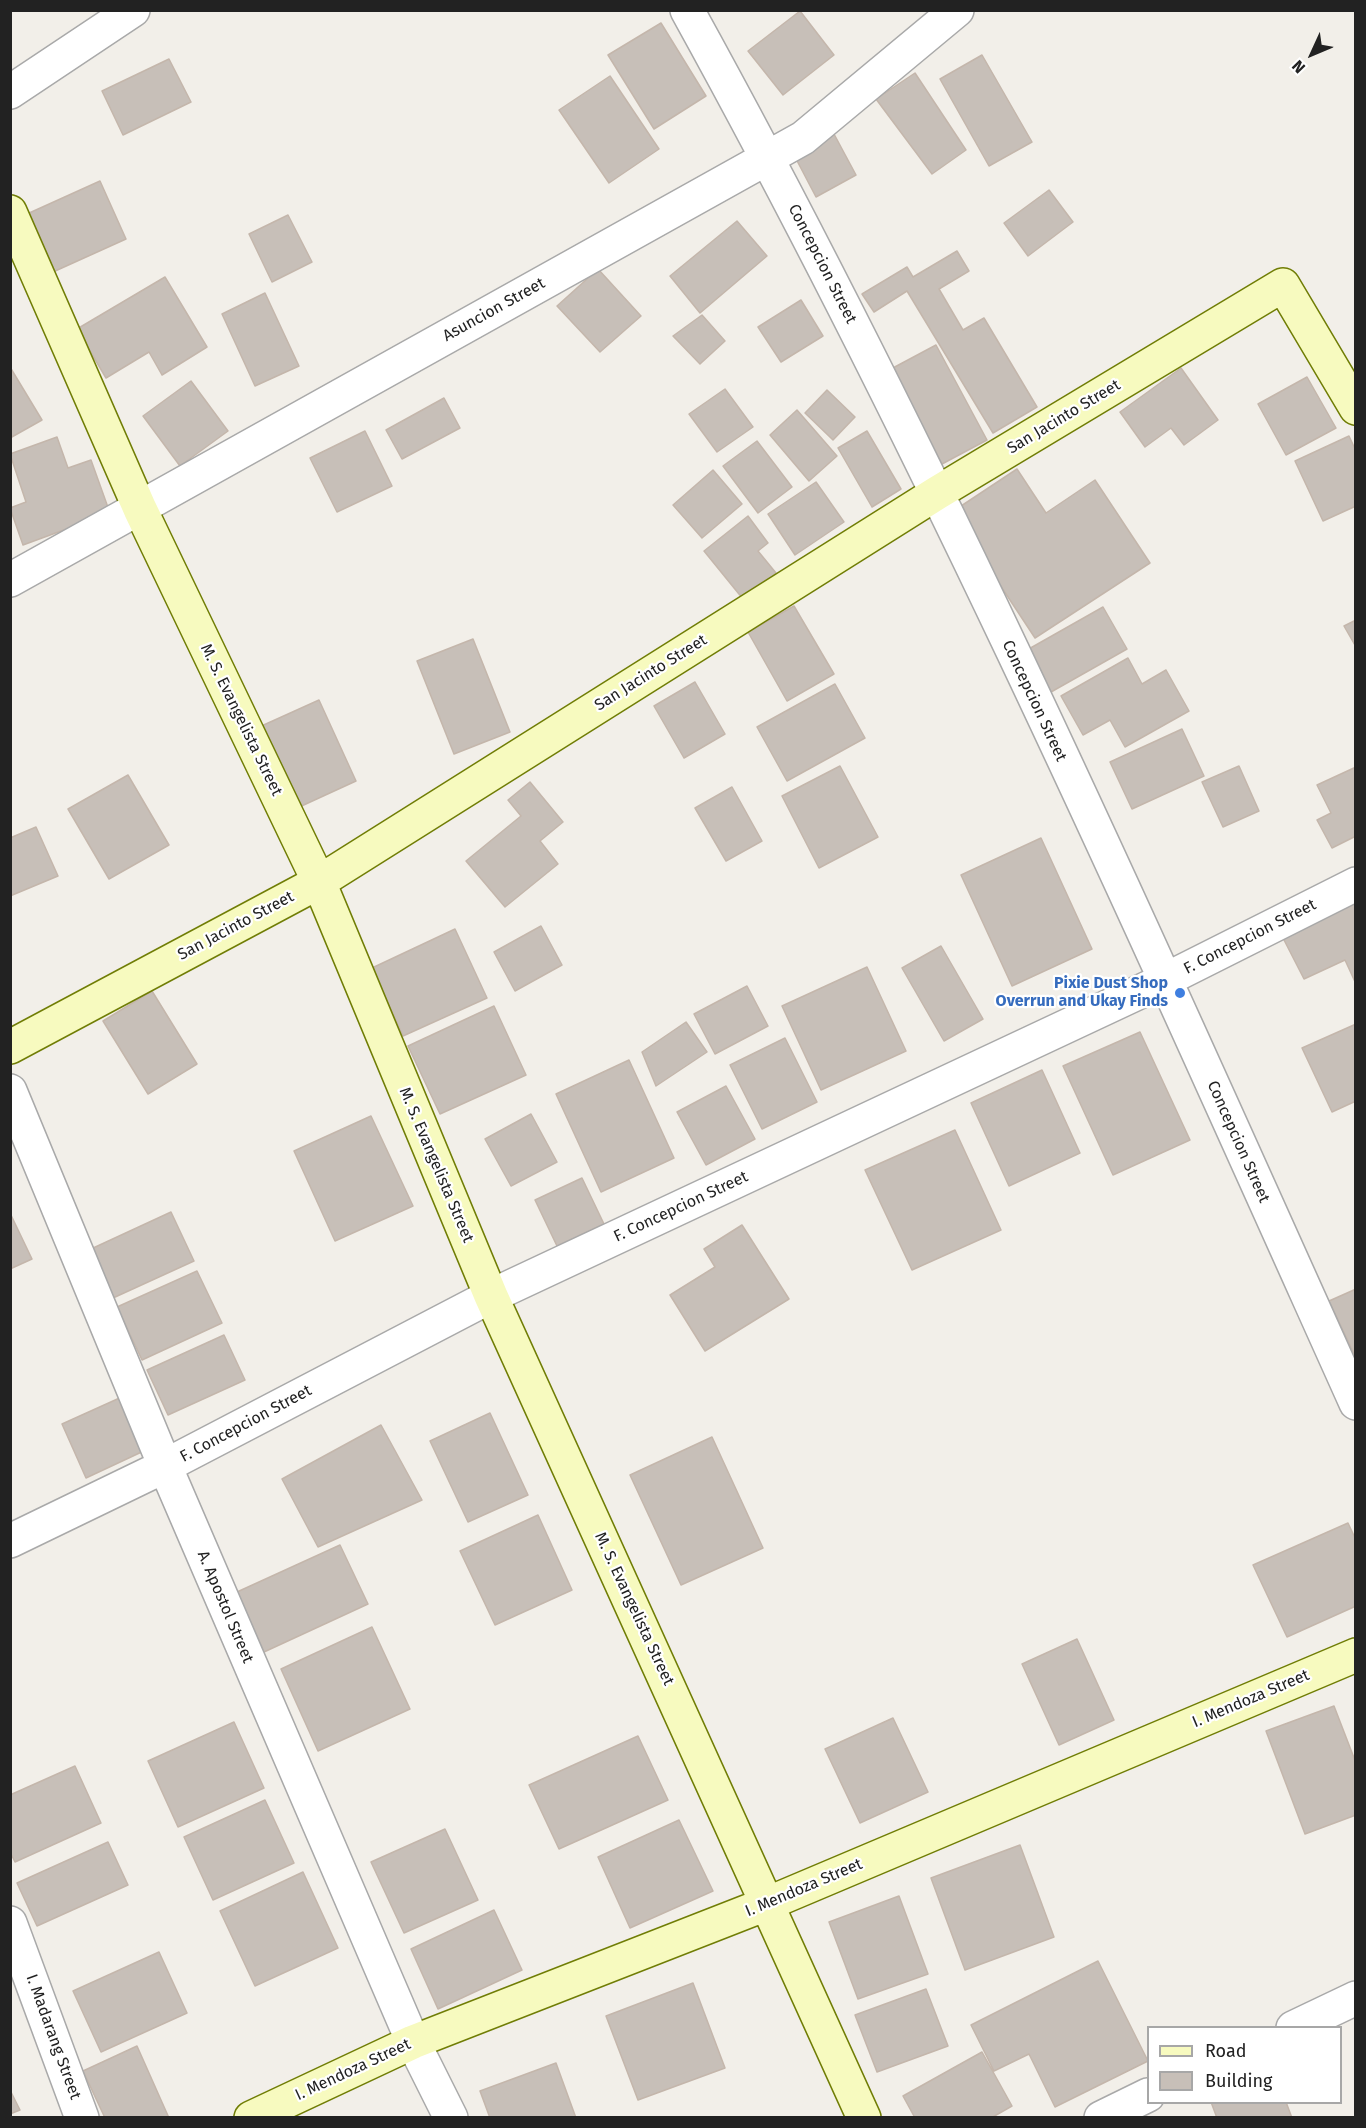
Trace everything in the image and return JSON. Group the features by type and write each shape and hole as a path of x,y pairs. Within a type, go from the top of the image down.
{"street":[{"path":"10,92 134,10"},
{"name":"Concepcion Street","path":"687,10 768,156 937,493 1165,980 1356,1403"},
{"name":"Asuncion Street","path":"10,580 802,138 957,10"},
{"name":"M. S. Evangelista Street","path":"10,212 140,509 319,882 491,1296 769,1903 864,2118"},
{"name":"San Jacinto Street","path":"10,1047 319,882 937,493 1283,285 1356,408"},
{"name":"F. Concepcion Street","path":"10,1541 165,1466 491,1296 1165,980 1356,884"},
{"name":"A. Apostol Street","path":"10,1091 165,1466 413,2042 451,2118"},
{"name":"I. Mendoza Street","path":"251,2118 413,2042 769,1903 1356,1655"},
{"name":"I. Madarang Street","path":"10,1923 82,2118"},
{"path":"1297,2026 1356,1998"},
{"path":"1101,2118 1147,2096"}],"building":[{"path":"800,11 834,55 783,95 748,51"},
{"path":"661,23 706,96 654,129 608,55"},
{"path":"982,55 1032,142 989,166 940,79"},
{"path":"169,59 191,102 123,135 102,91"},
{"path":"915,73 966,150 932,174 876,99"},
{"path":"610,76 659,149 609,183 559,110"},
{"path":"834,134 856,175 816,197 794,155"},
{"path":"100,181 126,239 53,272 27,214"},
{"path":"1049,190 1073,222 1028,256 1004,223"},
{"path":"288,215 312,262 272,282 249,234"},
{"path":"737,221 767,256 700,313 670,276"},
{"path":"957,251 969,271 939,289 963,330 984,318 1037,407 993,433 907,291 874,312 862,294 907,267 913,277"},
{"path":"598,269 641,316 600,352 557,306"},
{"path":"165,277 207,347 162,375 149,352 106,378 77,329"},
{"path":"265,293 299,366 255,386 222,314"},
{"path":"801,300 823,336 781,362 758,327"},
{"path":"702,315 725,341 700,364 673,336"},
{"path":"936,345 987,440 942,464 891,369"},
{"path":"10,367 42,420 10,438"},
{"path":"1181,368 1218,420 1184,445 1171,428 1145,447 1120,412"},
{"path":"1307,377 1336,428 1286,455 1258,404"},
{"path":"191,381 228,431 180,466 143,416"},
{"path":"725,389 753,427 717,452 689,414"},
{"path":"827,390 855,417 833,440 805,413"},
{"path":"444,398 460,428 402,459 386,430"},
{"path":"797,410 837,456 809,481 770,435"},
{"path":"365,431 392,486 337,512 310,458"},
{"path":"867,431 901,489 872,507 838,448"},
{"path":"1349,436 1356,451 1356,506 1323,521 1295,461"},
{"path":"57,437 68,468 91,460 110,513 23,545 10,508 26,502 10,454"},
{"path":"757,441 792,487 758,513 723,466"},
{"path":"1017,469 1046,513 1095,480 1150,563 1035,638 952,512"},
{"path":"713,470 742,504 702,538 673,505"},
{"path":"816,482 844,522 795,555 768,514"},
{"path":"748,516 768,543 758,551 776,573 743,599 704,551"},
{"path":"794,606 834,674 787,701 748,632"},
{"path":"1103,607 1127,649 1051,692 1027,650"},
{"path":"1356,620 1356,647 1344,626"},
{"path":"473,639 510,732 454,754 417,661"},
{"path":"1128,658 1142,684 1166,670 1189,711 1125,747 1110,720 1083,735 1061,696"},
{"path":"695,682 725,734 684,758 654,706"},
{"path":"835,684 865,738 787,781 757,727"},
{"path":"319,700 356,781 295,809 257,728"},
{"path":"1182,729 1204,776 1132,809 1110,762"},
{"path":"840,766 878,837 819,868 782,796"},
{"path":"1239,766 1259,811 1223,827 1202,782"},
{"path":"1356,767 1356,836 1332,848 1317,820 1331,813 1317,785"},
{"path":"128,775 169,845 109,879 68,809"},
{"path":"530,782 563,822 540,841 558,864 505,907 466,861 521,816 508,800"},
{"path":"732,787 762,841 726,861 695,808"},
{"path":"36,827 58,876 10,896 10,838"},
{"path":"1041,838 1092,949 1012,986 961,875"},
{"path":"1356,903 1356,984 1345,960 1304,979 1283,938"},
{"path":"541,926 562,965 515,991 494,952"},
{"path":"455,929 487,998 403,1036 372,968"},
{"path":"941,946 983,1019 944,1041 902,968"},
{"path":"867,967 906,1051 821,1090 782,1006"},
{"path":"747,986 768,1026 715,1054 694,1014"},
{"path":"152,991 197,1064 148,1094 103,1021"},
{"path":"494,1006 526,1075 440,1114 408,1046"},
{"path":"686,1022 707,1052 656,1086 642,1052"},
{"path":"1356,1024 1356,1101 1332,1112 1302,1048"},
{"path":"1140,1032 1190,1140 1113,1175 1063,1066"},
{"path":"785,1038 817,1102 762,1129 730,1065"},
{"path":"629,1060 674,1158 601,1192 556,1094"},
{"path":"1042,1070 1080,1153 1009,1186 971,1103"},
{"path":"726,1086 755,1139 706,1165 677,1112"},
{"path":"531,1114 557,1162 511,1186 485,1139"},
{"path":"371,1116 413,1206 335,1241 294,1151"},
{"path":"955,1130 1001,1230 912,1270 865,1170"},
{"path":"582,1178 604,1224 557,1246 535,1200"},
{"path":"171,1212 194,1261 113,1298 91,1249"},
{"path":"10,1213 32,1259 10,1269"},
{"path":"742,1225 789,1299 705,1351 670,1295 715,1267 704,1249"},
{"path":"197,1271 222,1323 142,1360 117,1307"},
{"path":"1356,1289 1356,1358 1329,1301"},
{"path":"224,1335 245,1380 168,1415 147,1370"},
{"path":"124,1396 148,1449 86,1478 62,1424"},
{"path":"490,1413 528,1495 468,1522 430,1441"},
{"path":"381,1425 422,1500 318,1547 282,1479"},
{"path":"712,1437 763,1548 681,1585 630,1475"},
{"path":"538,1515 572,1590 495,1625 460,1551"},
{"path":"1348,1523 1356,1540 1356,1606 1287,1637 1253,1565"},
{"path":"340,1545 368,1604 264,1652 237,1592"},
{"path":"372,1627 410,1709 318,1751 281,1669"},
{"path":"1077,1639 1114,1720 1059,1745 1022,1664"},
{"path":"1334,1706 1356,1763 1356,1815 1305,1834 1266,1731"},
{"path":"893,1718 928,1792 860,1823 825,1749"},
{"path":"234,1722 264,1788 178,1827 148,1761"},
{"path":"638,1736 668,1800 559,1849 529,1785"},
{"path":"75,1766 101,1823 15,1862 10,1852 10,1795"},
{"path":"265,1800 294,1863 213,1900 184,1837"},
{"path":"679,1820 713,1891 630,1928 598,1857"},
{"path":"445,1829 478,1900 404,1933 371,1862"},
{"path":"108,1842 128,1885 37,1926 17,1883"},
{"path":"1020,1845 1054,1937 965,1970 931,1878"},
{"path":"303,1872 338,1948 255,1986 220,1911"},
{"path":"899,1896 928,1974 858,1999 829,1922"},
{"path":"494,1910 522,1970 438,2009 411,1949"},
{"path":"159,1952 187,2013 101,2052 73,1991"},
{"path":"1098,1961 1147,2061 1055,2107 1029,2054 994,2071 971,2025"},
{"path":"693,1983 725,2068 638,2100 606,2016"},
{"path":"926,1989 948,2046 877,2072 855,2015"},
{"path":"137,2046 169,2118 105,2118 83,2071"},
{"path":"982,2052 1012,2106 991,2118 915,2118 903,2096"},
{"path":"556,2063 576,2118 490,2118 480,2091"},
{"path":"10,2090 20,2110 10,2114"},
{"path":"1212,2104 1287,2104 1292,2118 1217,2118"}],"place":[{"name":"Pixie Dust Shop Overrun and Ukay Finds","path":"1180,993"}]}
